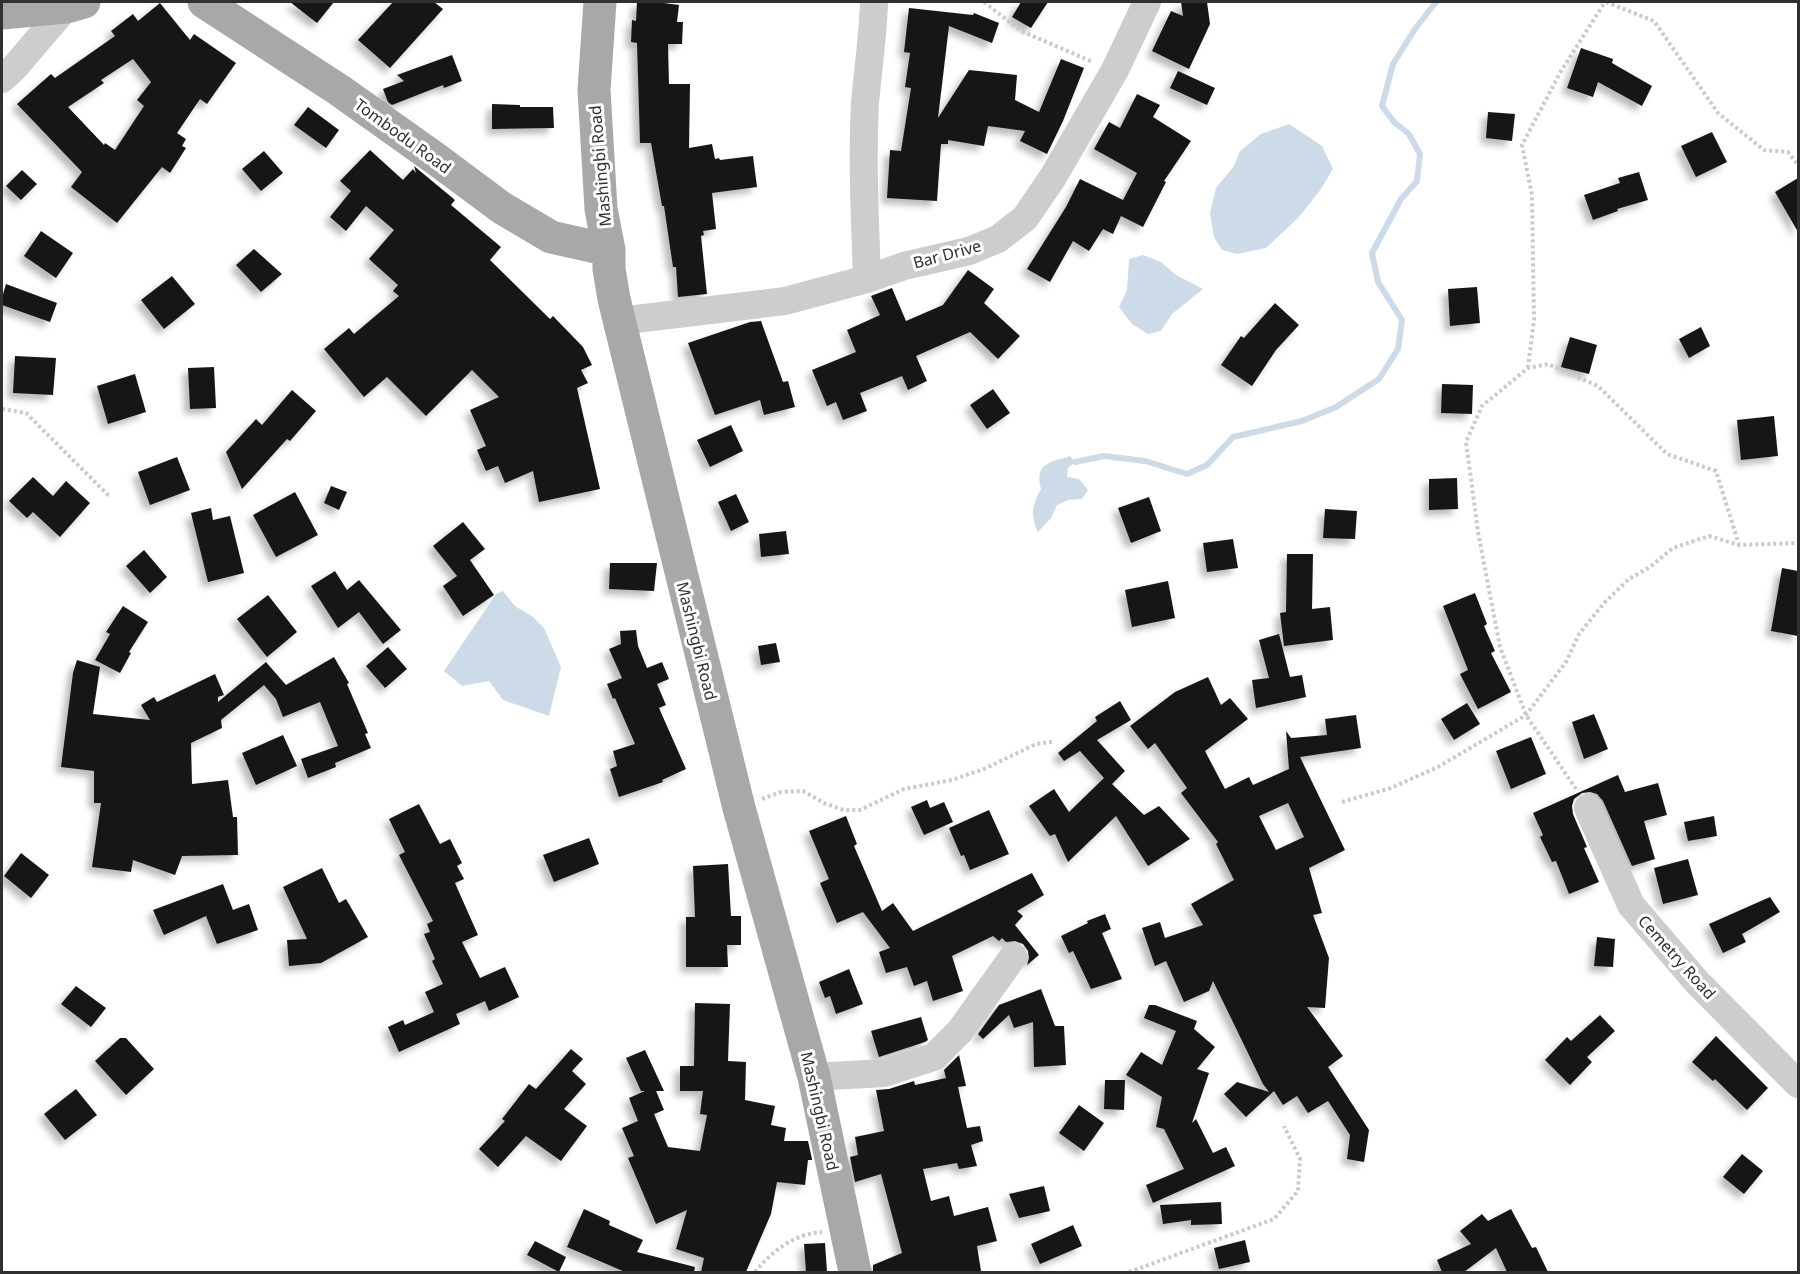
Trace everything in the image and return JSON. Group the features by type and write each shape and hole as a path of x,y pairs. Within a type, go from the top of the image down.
{"main road":[{"name":"Tombodu Road","path":"204,2 339,90 502,208 551,237 609,250"},
{"name":"Mashingbi Road","path":"600,2 594,90 601,209 619,321 738,808 814,1077 855,1272"},
{"path":"2,13 75,4"}],"street":[{"path":"867,279 865,103 874,2"},
{"name":"Bar Drive","path":"619,321 785,301 867,279 904,266 969,251 999,239 1025,218 1053,177 1115,70 1147,2"},
{"path":"2,79 75,4"},
{"name":"Cemetry Road","path":"1588,808 1631,905 1696,982 1798,1084"},
{"path":"814,1077 884,1073 934,1057 960,1031 1013,957"}],"path":[{"path":"984,2 1022,31 1115,70"},
{"path":"1528,368 1534,320 1533,206 1522,145 1561,71 1605,2 1654,21 1718,113 1764,150 1788,152 1798,165"},
{"path":"1588,808 1527,715 1500,647 1478,532 1466,442 1482,406 1528,368 1548,364 1598,386 1667,454 1716,471 1739,545"},
{"path":"2,409 26,413 110,496"},
{"path":"1342,802 1391,788 1438,767 1527,715 1566,662 1580,634 1604,603 1629,579 1650,567 1673,548 1709,536 1739,545 1798,543"},
{"path":"738,808 781,792 802,791 824,803 844,810 860,810 904,789 952,780 984,769 1036,744 1052,742"},
{"path":"1129,1272 1274,1219 1298,1191 1300,1159 1284,1126"},
{"path":"755,1272 785,1243 793,1239 807,1233 847,1230"}],"water":[{"path":"1289,124 1322,146 1333,169 1299,217 1266,248 1237,254 1222,250 1214,237 1210,213 1216,188 1234,166 1240,151 1261,134"},
{"path":"1143,255 1161,262 1176,275 1203,289 1172,314 1161,331 1148,334 1132,324 1119,307 1127,290 1129,259"},
{"path":"1070,456 1075,462 1068,468 1067,477 1079,479 1088,490 1082,499 1068,500 1057,505 1051,518 1038,532 1033,510 1041,489 1039,481 1042,469 1050,462"},
{"path":"503,591 515,606 533,617 544,628 561,667 549,716 503,700 489,681 462,686 444,671 496,594"}],"building":[{"path":"290,2 334,2 317,23"},
{"path":"393,2 434,2 443,9 390,68 358,40"},
{"path":"637,2 679,5 677,22 683,22 682,44 668,44 669,84 690,84 689,148 712,144 715,159 720,160 753,156 757,187 712,193 716,229 703,231 704,235 701,236 707,294 678,297 676,267 673,267 651,143 640,143 637,43 631,42 632,20 636,21"},
{"path":"1021,2 1048,2 1031,28 1012,17"},
{"path":"1181,2 1207,2 1210,24 1189,69 1152,51 1171,11 1183,16"},
{"path":"160,3 190,40 194,34 236,63 207,104 200,99 177,133 186,139 182,146 186,148 170,173 162,167 117,223 71,187 82,172 17,104 51,74 55,78 115,36 111,31 133,14 138,21","holes":["133,59 151,82 137,100 144,106 115,150 105,143 104,145 68,107 104,83 101,80"]},
{"path":"909,8 973,15 974,13 999,23 992,43 949,26 938,118 969,70 1017,75 1015,100 1039,112 1061,59 1084,68 1047,154 1020,141 1025,131 988,126 984,146 948,140 948,144 941,144 937,201 887,198 890,150 901,151 911,88 905,87 910,53 904,52"},
{"path":"1581,48 1613,59 1612,63 1652,86 1642,106 1598,82 1593,97 1567,88"},
{"path":"452,55 462,81 444,88 443,85 392,105 388,102 383,89 404,81 397,75"},
{"path":"1178,71 1215,88 1207,105 1170,88"},
{"path":"1137,94 1160,105 1153,117 1191,141 1164,181 1166,182 1143,227 1121,216 1113,234 1103,229 1089,251 1073,241 1050,282 1027,269 1066,207 1080,179 1123,200 1137,173 1094,149 1109,122 1120,128"},
{"path":"492,104 553,107 554,128 492,129"},
{"path":"308,107 339,130 326,148 294,125"},
{"path":"1488,112 1515,114 1512,141 1486,138"},
{"path":"1712,132 1727,162 1696,177 1681,146"},
{"path":"370,150 403,180 413,169 416,173 414,166 455,200 451,205 501,247 490,260 550,319 553,316 583,347 592,365 581,370 588,383 577,388 600,489 539,502 533,471 505,483 498,466 486,471 477,450 486,446 470,410 499,397 472,370 426,416 387,377 364,397 324,349 349,328 354,334 399,296 393,291 398,285 369,259 394,230 366,206 346,231 330,217 351,191 340,181"},
{"path":"264,151 283,173 261,191 242,169"},
{"path":"22,170 37,184 21,200 6,186"},
{"path":"1639,172 1648,200 1617,209 1618,211 1593,220 1584,195 1620,183 1618,178"},
{"path":"1798,178 1798,232 1775,192"},
{"path":"41,231 73,253 56,278 24,256"},
{"path":"254,249 282,274 261,292 236,265"},
{"path":"968,270 994,289 984,303 1020,336 998,359 970,332 916,356 927,381 908,390 902,376 860,393 867,411 843,420 836,402 827,406 812,370 856,352 847,330 880,315 871,296 892,288 906,321 943,305"},
{"path":"172,276 195,304 164,329 141,300"},
{"path":"6,284 57,303 50,322 2,305"},
{"path":"1477,287 1480,323 1450,326 1448,289"},
{"path":"1275,303 1299,325 1276,350 1252,386 1221,365 1241,336 1244,338"},
{"path":"761,321 783,382 788,381 795,407 764,415 760,400 715,415 688,343 750,322"},
{"path":"1701,327 1710,346 1689,358 1679,339"},
{"path":"1570,337 1597,345 1589,374 1561,367"},
{"path":"15,356 56,358 53,395 13,393"},
{"path":"214,367 216,408 190,409 188,368"},
{"path":"135,374 146,412 108,424 97,386"},
{"path":"1442,384 1473,385 1472,414 1441,413"},
{"path":"993,389 1010,413 987,429 970,405"},
{"path":"292,390 316,411 242,489 226,452 256,419 262,425"},
{"path":"1774,416 1778,456 1741,460 1737,420"},
{"path":"731,425 743,451 710,467 697,440"},
{"path":"177,457 190,490 150,505 138,472"},
{"path":"33,477 53,496 66,481 90,503 60,537 33,512 27,518 9,501"},
{"path":"1457,478 1458,509 1429,510 1429,479"},
{"path":"331,486 347,492 339,510 324,503"},
{"path":"295,492 318,535 276,557 253,515"},
{"path":"736,494 749,522 731,531 718,502"},
{"path":"1149,497 1161,531 1131,543 1118,508"},
{"path":"211,508 213,520 230,516 244,573 208,582 191,513"},
{"path":"1325,509 1357,511 1355,539 1323,538"},
{"path":"463,522 485,549 470,560 494,595 463,616 443,586 457,576 433,546"},
{"path":"786,531 789,554 761,557 759,534"},
{"path":"1233,539 1238,568 1207,572 1203,543"},
{"path":"144,550 167,577 150,593 126,566"},
{"path":"1287,554 1313,554 1312,609 1330,607 1333,640 1284,646 1280,613 1286,612"},
{"path":"610,563 657,563 654,591 609,589"},
{"path":"1782,568 1798,571 1798,636 1771,631"},
{"path":"335,571 347,590 359,580 401,630 383,644 359,612 338,628 311,586"},
{"path":"1168,581 1175,618 1132,627 1125,590"},
{"path":"1475,593 1487,624 1484,626 1495,651 1491,653 1511,692 1478,709 1460,674 1468,670 1443,606"},
{"path":"268,595 297,632 267,657 237,619"},
{"path":"123,606 148,622 129,652 131,653 120,673 95,660 110,634 106,632"},
{"path":"636,630 638,646 647,668 662,662 669,679 657,684 666,705 659,708 686,769 662,780 663,782 619,797 610,769 617,766 613,751 635,744 607,684 622,678 609,649 621,644 620,631"},
{"path":"1279,634 1290,677 1302,675 1306,697 1256,708 1252,680 1269,678 1259,640"},
{"path":"776,643 780,662 761,665 758,646"},
{"path":"388,647 407,669 385,688 366,666"},
{"path":"334,657 349,683 347,684 368,733 365,734 371,748 335,763 336,767 308,778 301,759 338,746 320,702 283,717 276,699 264,685 221,720 222,728 191,743 192,784 228,780 233,817 237,817 238,855 182,856 175,875 133,860 131,872 92,867 101,803 94,803 94,771 61,767 73,673 77,660 100,667 93,714 150,720 141,705 154,697 157,702 215,674 224,695 218,697 218,702 266,662 286,685"},
{"path":"1208,677 1221,705 1230,698 1248,719 1205,751 1225,789 1249,777 1253,785 1289,769 1286,731 1291,738 1327,735 1325,719 1356,715 1361,748 1300,757 1345,850 1309,868 1322,913 1313,915 1329,958 1325,1008 1307,1007 1343,1056 1328,1067 1369,1130 1364,1162 1347,1159 1350,1135 1328,1101 1308,1113 1297,1096 1283,1105 1274,1091 1246,1117 1224,1094 1237,1082 1269,1092 1213,981 1209,991 1184,1002 1166,961 1155,966 1142,928 1160,922 1165,938 1203,925 1191,904 1234,880 1216,844 1218,842 1181,793 1187,788 1155,743 1148,749 1130,726 1175,692","holes":["1288,803 1304,837 1276,850 1259,816"]},
{"path":"1120,701 1131,720 1097,740 1125,771 1112,784 1144,815 1159,806 1190,839 1148,866 1116,816 1068,862 1055,834 1050,836 1029,806 1054,789 1069,812 1104,778 1080,751 1064,761 1058,753 1097,721 1095,717"},
{"path":"1467,703 1480,724 1454,740 1441,719"},
{"path":"1594,714 1608,749 1584,759 1572,722"},
{"path":"283,735 297,766 256,785 242,753"},
{"path":"1531,737 1546,774 1511,789 1496,751"},
{"path":"1618,775 1625,792 1658,783 1667,815 1644,821 1655,859 1632,866 1603,801 1597,794 1582,793 1574,799 1573,814 1587,847 1584,848 1599,882 1569,894 1556,861 1552,862 1540,837 1543,835 1533,813"},
{"path":"927,800 930,808 944,802 953,822 924,835 911,807"},
{"path":"419,804 440,844 450,839 462,863 457,866 464,879 455,883 478,935 462,942 480,978 505,967 519,997 489,1011 485,1001 456,1014 460,1024 399,1052 388,1027 403,1020 405,1025 434,1012 425,992 443,984 432,961 435,959 424,934 430,932 427,924 433,921 399,855 405,852 389,819"},
{"path":"989,810 1009,854 970,870 949,828"},
{"path":"846,816 857,844 854,846 882,911 893,903 913,931 1032,873 1044,895 1017,911 1023,916 1015,925 1039,955 1027,965 1028,951 1023,944 1015,941 1006,942 1002,938 999,941 993,936 952,956 963,991 933,1001 927,981 914,986 907,967 886,973 879,952 890,948 863,912 837,923 820,883 829,879 809,831"},
{"path":"1714,816 1717,836 1688,841 1684,822"},
{"path":"589,838 599,864 554,882 543,855"},
{"path":"21,853 49,875 31,898 4,876"},
{"path":"1688,859 1698,895 1663,904 1654,868"},
{"path":"728,864 731,916 741,916 741,945 727,945 728,967 686,967 686,917 695,917 693,866"},
{"path":"322,868 339,903 346,899 368,937 321,963 289,966 287,940 307,939 283,887"},
{"path":"223,884 233,910 249,904 258,930 217,944 206,916 164,935 153,910"},
{"path":"1770,897 1780,912 1742,934 1746,942 1723,953 1709,924"},
{"path":"1105,914 1111,929 1102,933 1122,979 1091,989 1073,951 1069,953 1061,936"},
{"path":"1597,937 1615,939 1613,967 1594,966"},
{"path":"849,969 863,1004 836,1014 830,996 825,998 819,982"},
{"path":"76,986 106,1008 91,1027 61,1004"},
{"path":"1041,989 1055,1026 1064,1026 1066,1065 1034,1067 1033,1022 1014,1028 1009,1015 983,1039 978,1034 999,1005"},
{"path":"695,1003 730,1004 728,1061 746,1062 745,1100 775,1106 771,1125 786,1128 784,1141 808,1141 812,1159 808,1160 805,1185 777,1182 771,1214 746,1272 701,1272 704,1258 676,1249 687,1210 656,1224 628,1158 634,1156 622,1128 638,1121 629,1098 645,1091 641,1091 626,1058 645,1050 664,1091 656,1091 664,1110 654,1114 668,1147 700,1151 707,1115 700,1114 703,1091 680,1091 680,1066 694,1066"},
{"path":"1149,1005 1155,1005 1197,1021 1194,1029 1215,1047 1197,1069 1209,1073 1192,1123 1196,1119 1213,1153 1226,1147 1235,1166 1153,1203 1146,1185 1184,1169 1164,1129 1156,1127 1162,1097 1126,1075 1141,1052 1162,1065 1176,1031 1144,1018"},
{"path":"1600,1015 1615,1031 1587,1057 1592,1062 1570,1085 1545,1060 1567,1037 1571,1041"},
{"path":"921,1017 928,1040 879,1057 871,1031"},
{"path":"1716,1036 1768,1088 1747,1110 1715,1079 1713,1081 1692,1062"},
{"path":"120,1038 126,1038 154,1069 126,1095 95,1061"},
{"path":"571,1049 583,1059 572,1071 586,1084 564,1109 587,1126 561,1161 526,1136 498,1167 479,1149 505,1121 502,1119 529,1084 536,1089"},
{"path":"959,1055 966,1086 958,1087 967,1128 980,1126 983,1141 971,1145 977,1166 959,1169 957,1163 923,1169 931,1201 949,1196 954,1216 988,1207 997,1241 977,1246 981,1271 873,1272 873,1265 902,1253 881,1174 855,1182 850,1157 858,1155 855,1137 884,1131 876,1090 889,1089 914,1081 915,1085 946,1078 944,1070"},
{"path":"1105,1080 1125,1080 1124,1110 1104,1109"},
{"path":"76,1089 97,1115 65,1140 44,1114"},
{"path":"1079,1105 1104,1123 1084,1151 1059,1133"},
{"path":"1742,1154 1763,1171 1744,1194 1723,1177"},
{"path":"1044,1186 1050,1211 1019,1218 1009,1194"},
{"path":"1221,1202 1222,1224 1191,1225 1191,1220 1163,1224 1160,1205"},
{"path":"584,1209 610,1221 609,1225 643,1240 637,1252 695,1267 694,1272 625,1272 567,1247"},
{"path":"1511,1209 1532,1248 1536,1247 1548,1272 1507,1272 1496,1248 1464,1272 1442,1272 1437,1260 1471,1244 1460,1231 1482,1214 1488,1221"},
{"path":"1073,1225 1082,1246 1040,1264 1031,1244"},
{"path":"1245,1240 1250,1262 1219,1269 1214,1248"},
{"path":"535,1241 566,1257 559,1272 527,1255"},
{"path":"825,1243 827,1272 806,1272 804,1244"}],"waterway":[{"path":"1075,462 1104,456 1145,461 1187,474 1207,465 1233,437 1302,421 1336,407 1379,379 1398,349 1402,320 1378,282 1372,253 1401,199 1417,181 1420,154 1409,134 1394,122 1382,106 1393,64 1415,29 1436,2"}]}
